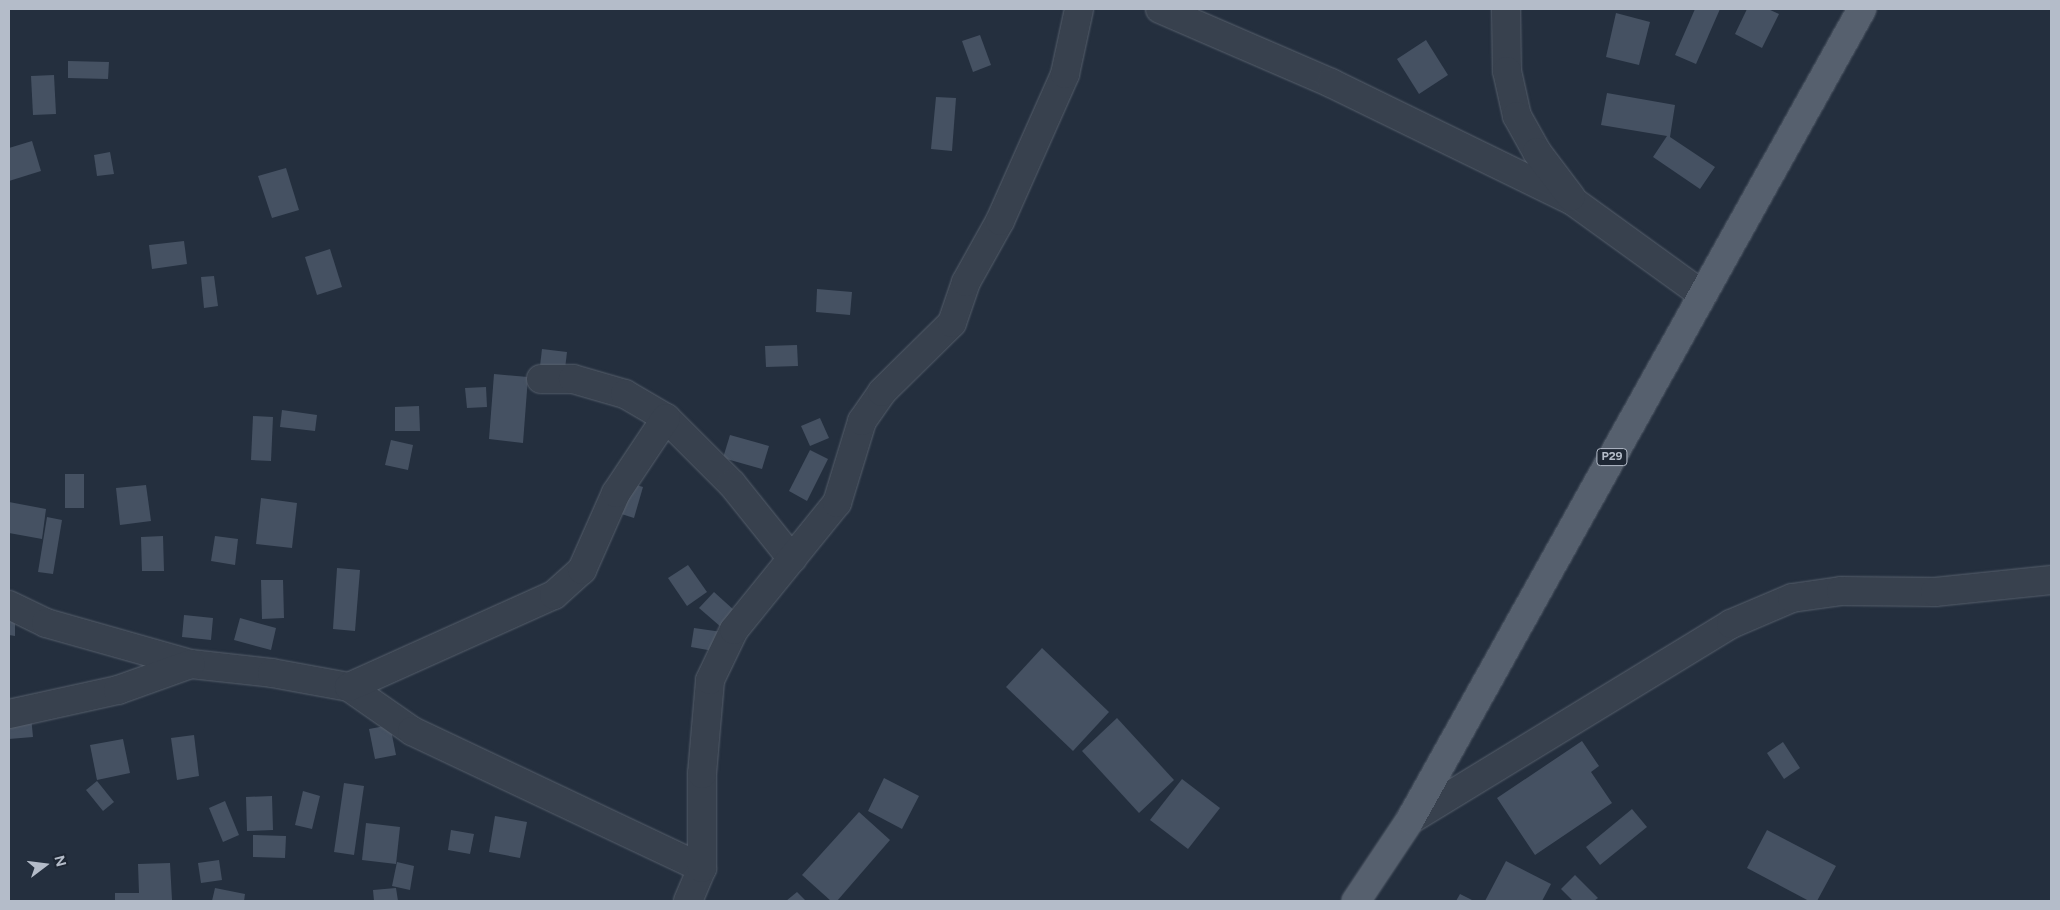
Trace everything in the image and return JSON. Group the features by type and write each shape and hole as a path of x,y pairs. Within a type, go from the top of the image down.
{"main road":[{"name":"P29","path":"1356,901 1410,820 1862,9"}],"street":[{"path":"688,901 702,868 702,774 710,680 734,630 837,503 862,421 882,392 952,323 966,282 1000,221 1066,74 1079,9"},
{"path":"1160,9 1331,83 1573,201 1703,295"},
{"path":"1506,9 1507,71 1517,116 1537,152 1573,201"},
{"path":"541,379 572,379 625,394 666,418 732,484 792,559"},
{"path":"348,687 554,595 582,570 616,492 666,418"},
{"path":"1410,820 1731,624 1792,598 1841,591 1935,592 2051,580"},
{"path":"9,605 46,623 192,664 272,673 348,687 412,731 702,868"},
{"path":"9,714 118,690 192,664"}],"building":[{"path":"1695,9 1720,9 1696,64 1675,55"},
{"path":"1747,9 1768,9 1779,14 1762,48 1735,34"},
{"path":"1616,13 1650,22 1639,65 1606,57"},
{"path":"980,35 991,65 973,72 962,41"},
{"path":"1426,40 1448,75 1419,94 1397,59"},
{"path":"68,61 109,62 108,79 68,78"},
{"path":"54,75 56,114 33,115 31,76"},
{"path":"1607,93 1675,105 1670,137 1715,167 1700,189 1653,157 1667,136 1601,125"},
{"path":"936,97 956,98 952,151 931,149"},
{"path":"32,141 41,171 9,181 9,148"},
{"path":"110,152 114,174 97,176 94,155"},
{"path":"286,168 299,210 272,218 258,176"},
{"path":"184,241 187,264 152,269 149,245"},
{"path":"330,249 342,287 317,295 305,257"},
{"path":"214,276 218,306 204,308 201,277"},
{"path":"817,289 852,292 850,315 816,312"},
{"path":"797,345 798,366 766,367 765,346"},
{"path":"542,349 567,352 563,386 538,383"},
{"path":"494,374 528,377 523,443 489,439"},
{"path":"486,387 487,407 467,408 465,388"},
{"path":"419,406 420,431 395,431 395,407"},
{"path":"282,410 317,415 315,431 280,427"},
{"path":"253,416 273,417 271,461 251,460"},
{"path":"820,418 829,438 810,446 801,426"},
{"path":"730,435 769,446 762,469 723,458"},
{"path":"391,440 413,445 408,470 385,465"},
{"path":"810,450 828,459 807,501 789,491"},
{"path":"65,474 84,474 84,508 65,508"},
{"path":"624,481 643,487 634,518 615,512"},
{"path":"146,485 151,521 120,525 116,488"},
{"path":"261,498 297,503 292,548 256,544"},
{"path":"9,502 46,509 42,539 9,533"},
{"path":"47,517 62,520 53,574 38,572"},
{"path":"163,536 164,571 142,571 141,537"},
{"path":"215,536 238,539 235,565 211,561"},
{"path":"688,565 707,592 687,606 668,578"},
{"path":"337,568 360,570 355,631 333,629"},
{"path":"261,580 283,580 284,618 262,619"},
{"path":"714,592 735,611 721,627 699,608"},
{"path":"9,596 15,596 15,636 9,635"},
{"path":"184,615 213,618 211,640 182,637"},
{"path":"240,618 276,628 271,650 234,640"},
{"path":"694,628 722,632 719,652 691,647"},
{"path":"1042,648 1109,712 1073,751 1006,687"},
{"path":"31,716 33,737 9,739 9,717"},
{"path":"1117,718 1174,780 1139,813 1082,751"},
{"path":"390,725 396,755 375,759 369,729"},
{"path":"194,735 199,776 177,780 171,738"},
{"path":"123,739 130,773 97,780 90,745"},
{"path":"1582,741 1599,766 1591,772 1612,803 1535,855 1497,798"},
{"path":"1783,742 1800,768 1784,779 1767,753"},
{"path":"884,778 919,796 902,829 868,811"},
{"path":"1182,779 1220,808 1188,849 1150,820"},
{"path":"97,781 114,802 103,811 86,790"},
{"path":"344,783 364,786 354,855 334,852"},
{"path":"303,791 320,796 312,829 295,825"},
{"path":"272,796 273,830 247,831 246,797"},
{"path":"225,801 239,835 223,842 209,808"},
{"path":"1632,809 1647,827 1600,865 1586,847"},
{"path":"859,812 890,840 837,901 831,901 802,875"},
{"path":"495,816 527,822 520,858 489,852"},
{"path":"366,823 400,827 396,864 362,860"},
{"path":"451,830 474,834 470,854 448,850"},
{"path":"1767,830 1836,866 1817,901 1809,901 1747,868"},
{"path":"253,835 286,836 285,858 253,857"},
{"path":"219,860 222,880 201,883 198,863"},
{"path":"1506,861 1551,884 1542,901 1485,901"},
{"path":"397,862 414,866 410,890 392,886"},
{"path":"170,863 172,900 115,901 115,893 139,893 138,864"},
{"path":"1575,875 1598,898 1594,901 1573,901 1561,889"},
{"path":"215,888 245,894 244,901 212,901"},
{"path":"396,888 398,901 374,901 373,890"},
{"path":"797,892 806,901 786,901"},
{"path":"1460,894 1474,901 1456,901"}]}
